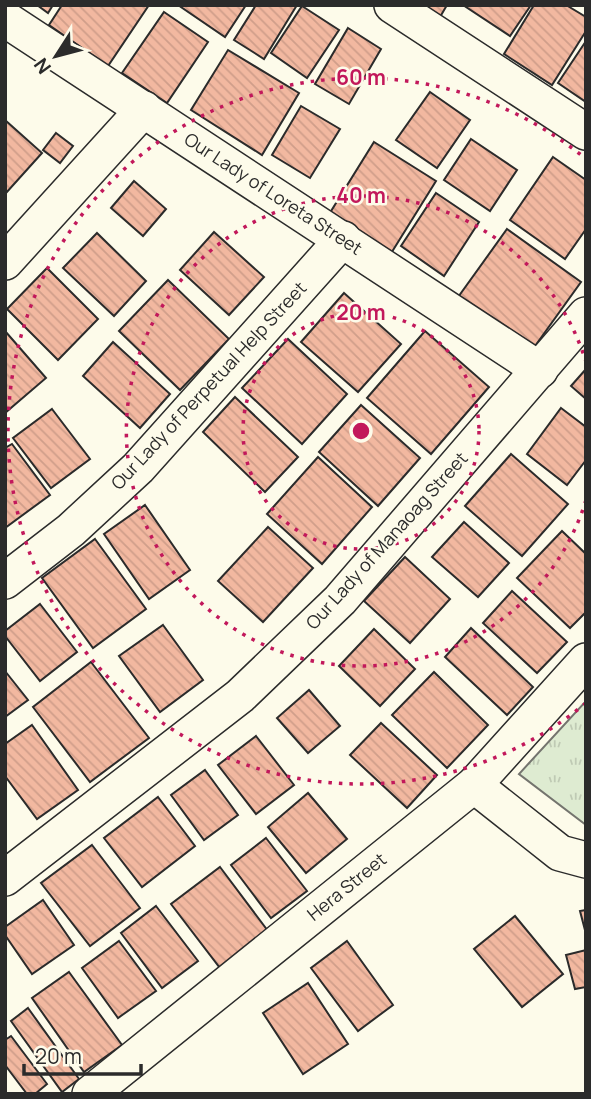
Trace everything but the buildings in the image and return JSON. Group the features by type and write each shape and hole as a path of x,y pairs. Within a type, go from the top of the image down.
{"street":[{"path":"392,5 586,132"},
{"name":"Our Lady of Loreta Street","path":"5,19 540,370"},
{"path":"5,262 144,109"},
{"name":"Our Lady of Perpetual Help Street","path":"5,581 71,530 138,468 343,239"},
{"name":"Our Lady of Manaoag Street","path":"5,878 240,696 340,600 586,315"},
{"name":"Hera Street","path":"90,1094 474,785 586,661"},
{"path":"474,785 560,853 586,860"}],"green space":[{"path":"586,701 586,825 519,774"}]}
